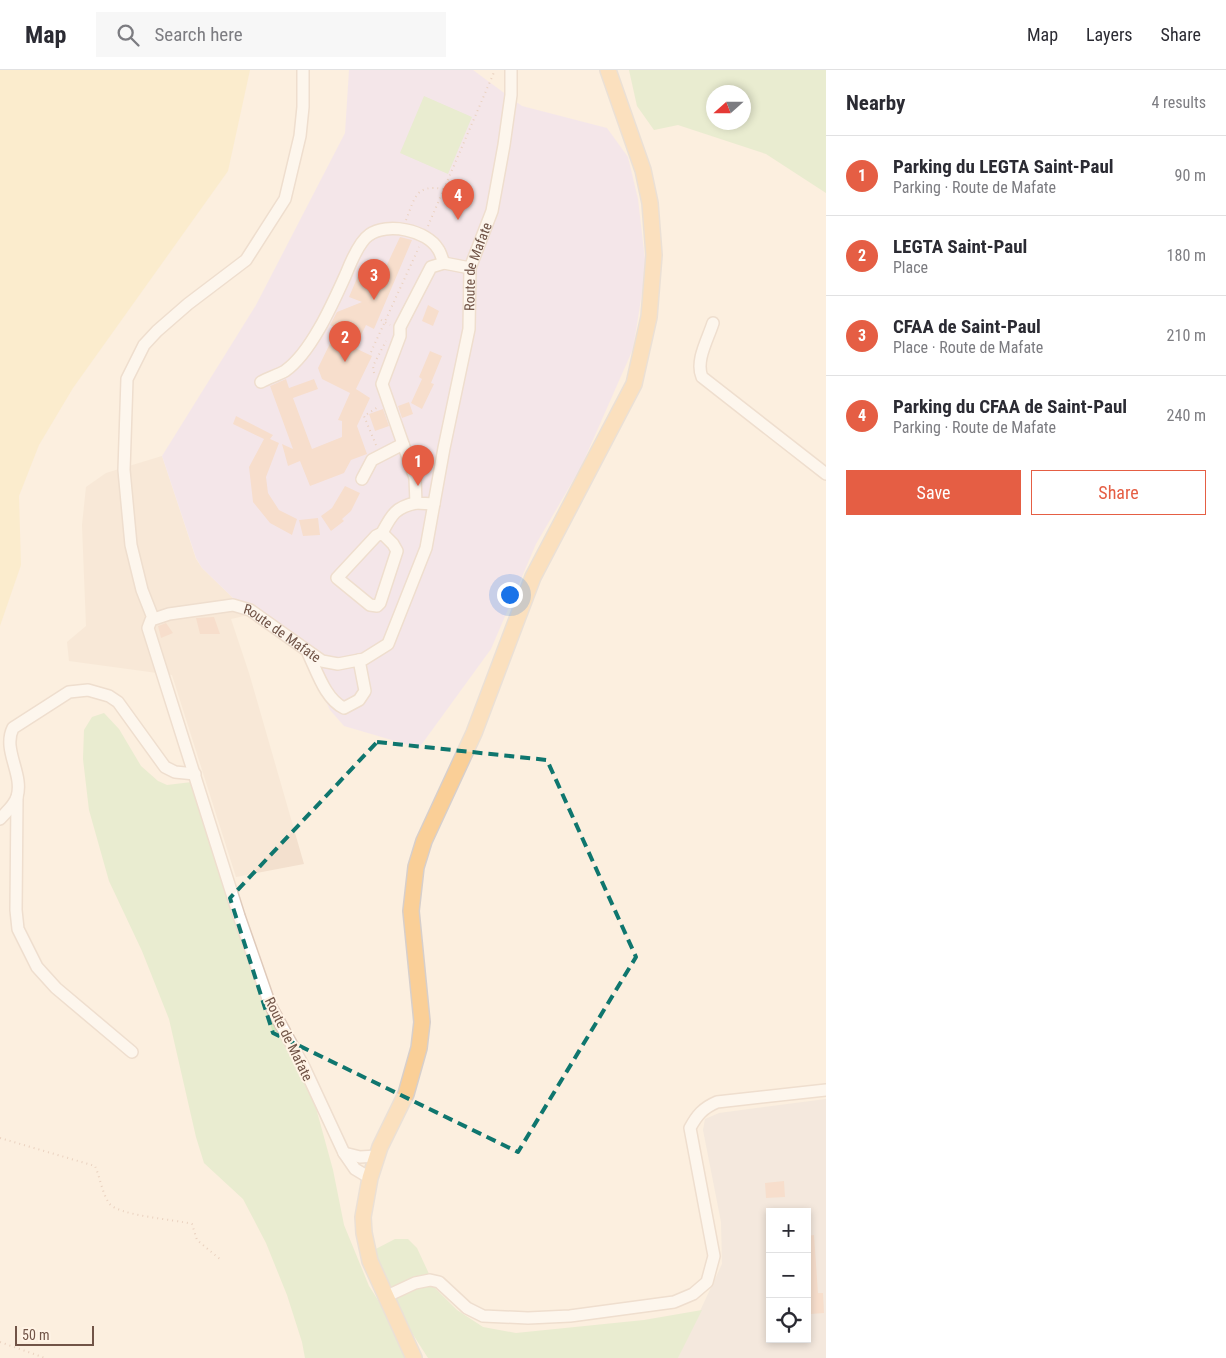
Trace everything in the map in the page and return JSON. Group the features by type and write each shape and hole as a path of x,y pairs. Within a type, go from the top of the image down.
{"main road":[{"path":"414,1358 370,1261 364,1233 363,1217 370,1178 377,1156 406,1094 419,1048 422,1022 419,976 411,911 416,867 424,841 474,733 533,577 634,384 649,317 654,255 650,203 643,170 608,70"}],"street":[{"path":"153,618 142,590 131,545 124,470 127,379 144,345 157,332 188,304 246,260 285,199 300,136 303,107 303,70"},
{"name":"Route de Mafate","path":"370,1178 355,1169 344,1153 304,1067 270,1005 239,916 195,774 148,634 149,623 153,618 169,614 233,605 250,610 322,661 338,664 359,660 378,653 388,644 426,548 469,329 470,268 492,211 504,145 511,95 511,70"},
{"path":"261,382 285,371 308,345 324,321 351,260 368,235 384,230 402,229 424,237 438,248 444,263"},
{"path":"416,503 415,478 382,384 400,336 400,327 431,267 444,263 470,268"},
{"path":"713,323 701,358 699,370 702,377 826,474"},
{"path":"362,479 372,460 403,444"},
{"path":"382,533 394,544 397,551 380,603 376,606 370,605 337,578 376,536 382,533 391,516 403,505 416,503 434,504"},
{"path":"307,652 330,696 344,708 359,700 365,691 359,660"},
{"path":"132,1052 56,988 37,967 18,929 16,910 17,796 15,765 8,737 13,728 69,692 77,690 100,693 118,702 165,767 175,772 195,774"},
{"path":"0,819 11,807 17,796"},
{"path":"385,1297 415,1283 430,1280 439,1282 468,1308 483,1316 528,1318 570,1316 665,1303 693,1294 707,1282 714,1256 690,1128 695,1118 705,1107 717,1102 826,1090"},
{"path":"344,1153 360,1157 377,1156"}],"path":[{"path":"371,352 424,237 496,70"},
{"path":"402,229 417,194 423,189 432,187 444,189"},
{"path":"0,1138 95,1166 109,1203 119,1212 175,1219 192,1224 197,1240 221,1260"},
{"path":"0,1342 44,1358"}],"highlighted area":[{"path":"377,742 547,760 636,957 518,1152 273,1033 230,898"}],"shaded area":[{"path":"349,70 473,70 522,106 607,128 628,157 638,199 646,268 633,349 581,467 536,544 491,649 419,748 344,726 330,710 295,636 233,598 202,568 196,558 162,456 256,305 345,133"},
{"path":"162,456 196,559 202,568 233,598 244,616 231,619 249,673 304,864 236,877 172,675 69,661 67,642 86,626 82,525 86,487 106,473"},
{"path":"826,1099 826,1358 678,1358 722,1264 721,1222 703,1130 705,1119 719,1113"}],"green space":[{"path":"629,70 826,70 826,193 766,154 678,125 654,130 637,106"},
{"path":"424,96 472,117 448,174 400,153"},
{"path":"104,713 119,729 141,766 158,781 167,785 192,782 295,1058 316,1108 333,1170 344,1225 369,1286 415,1358 305,1358 302,1342 287,1295 266,1243 243,1199 204,1163 196,1137 169,1019 142,951 109,881 89,810 83,759 84,730 92,717"},
{"path":"395,1239 408,1239 417,1248 436,1289 457,1310 483,1327 516,1333 644,1320 702,1310 678,1358 428,1358 412,1333 372,1251"}],"sand":[{"path":"0,70 250,70 228,171 73,388 39,445 19,496 21,565 0,626"}],"building":[{"path":"400,237 412,240 374,329 366,325 355,348 372,356 356,389 370,398 357,426 367,454 351,460 344,473 310,486 300,461 288,466 282,444 293,449 270,386 286,379 289,388 314,379 318,389 293,398 312,449 342,437 342,421 338,420 350,393 322,379 318,368 337,329 330,325 337,312 362,302 349,297 363,264 383,273"},
{"path":"428,305 439,311 433,326 422,321"},
{"path":"430,351 442,356 431,383 434,384 422,409 411,403 422,379 419,377"},
{"path":"409,402 413,414 402,418 398,406"},
{"path":"383,409 389,426 375,431 369,414"},
{"path":"236,416 273,435 270,439 279,443 266,477 268,493 279,510 297,519 292,535 270,523 253,502 249,467 264,439 233,424"},
{"path":"345,486 360,493 351,511 342,519 344,521 331,531 321,516 332,508"},
{"path":"318,518 320,535 303,536 299,520"},
{"path":"214,617 220,634 200,634 196,618"},
{"path":"166,623 173,633 161,638 158,626"},
{"path":"784,1181 785,1197 766,1198 765,1183"},
{"path":"811,1235 814,1235 818,1293 823,1293 824,1313 811,1314"}],"place":[{"name":"Parking du CFAA de Saint-Paul","path":"458,220"},
{"name":"CFAA de Saint-Paul","path":"374,300"},
{"name":"LEGTA Saint-Paul","path":"345,362"},
{"name":"Parking du LEGTA Saint-Paul","path":"418,486"}]}
